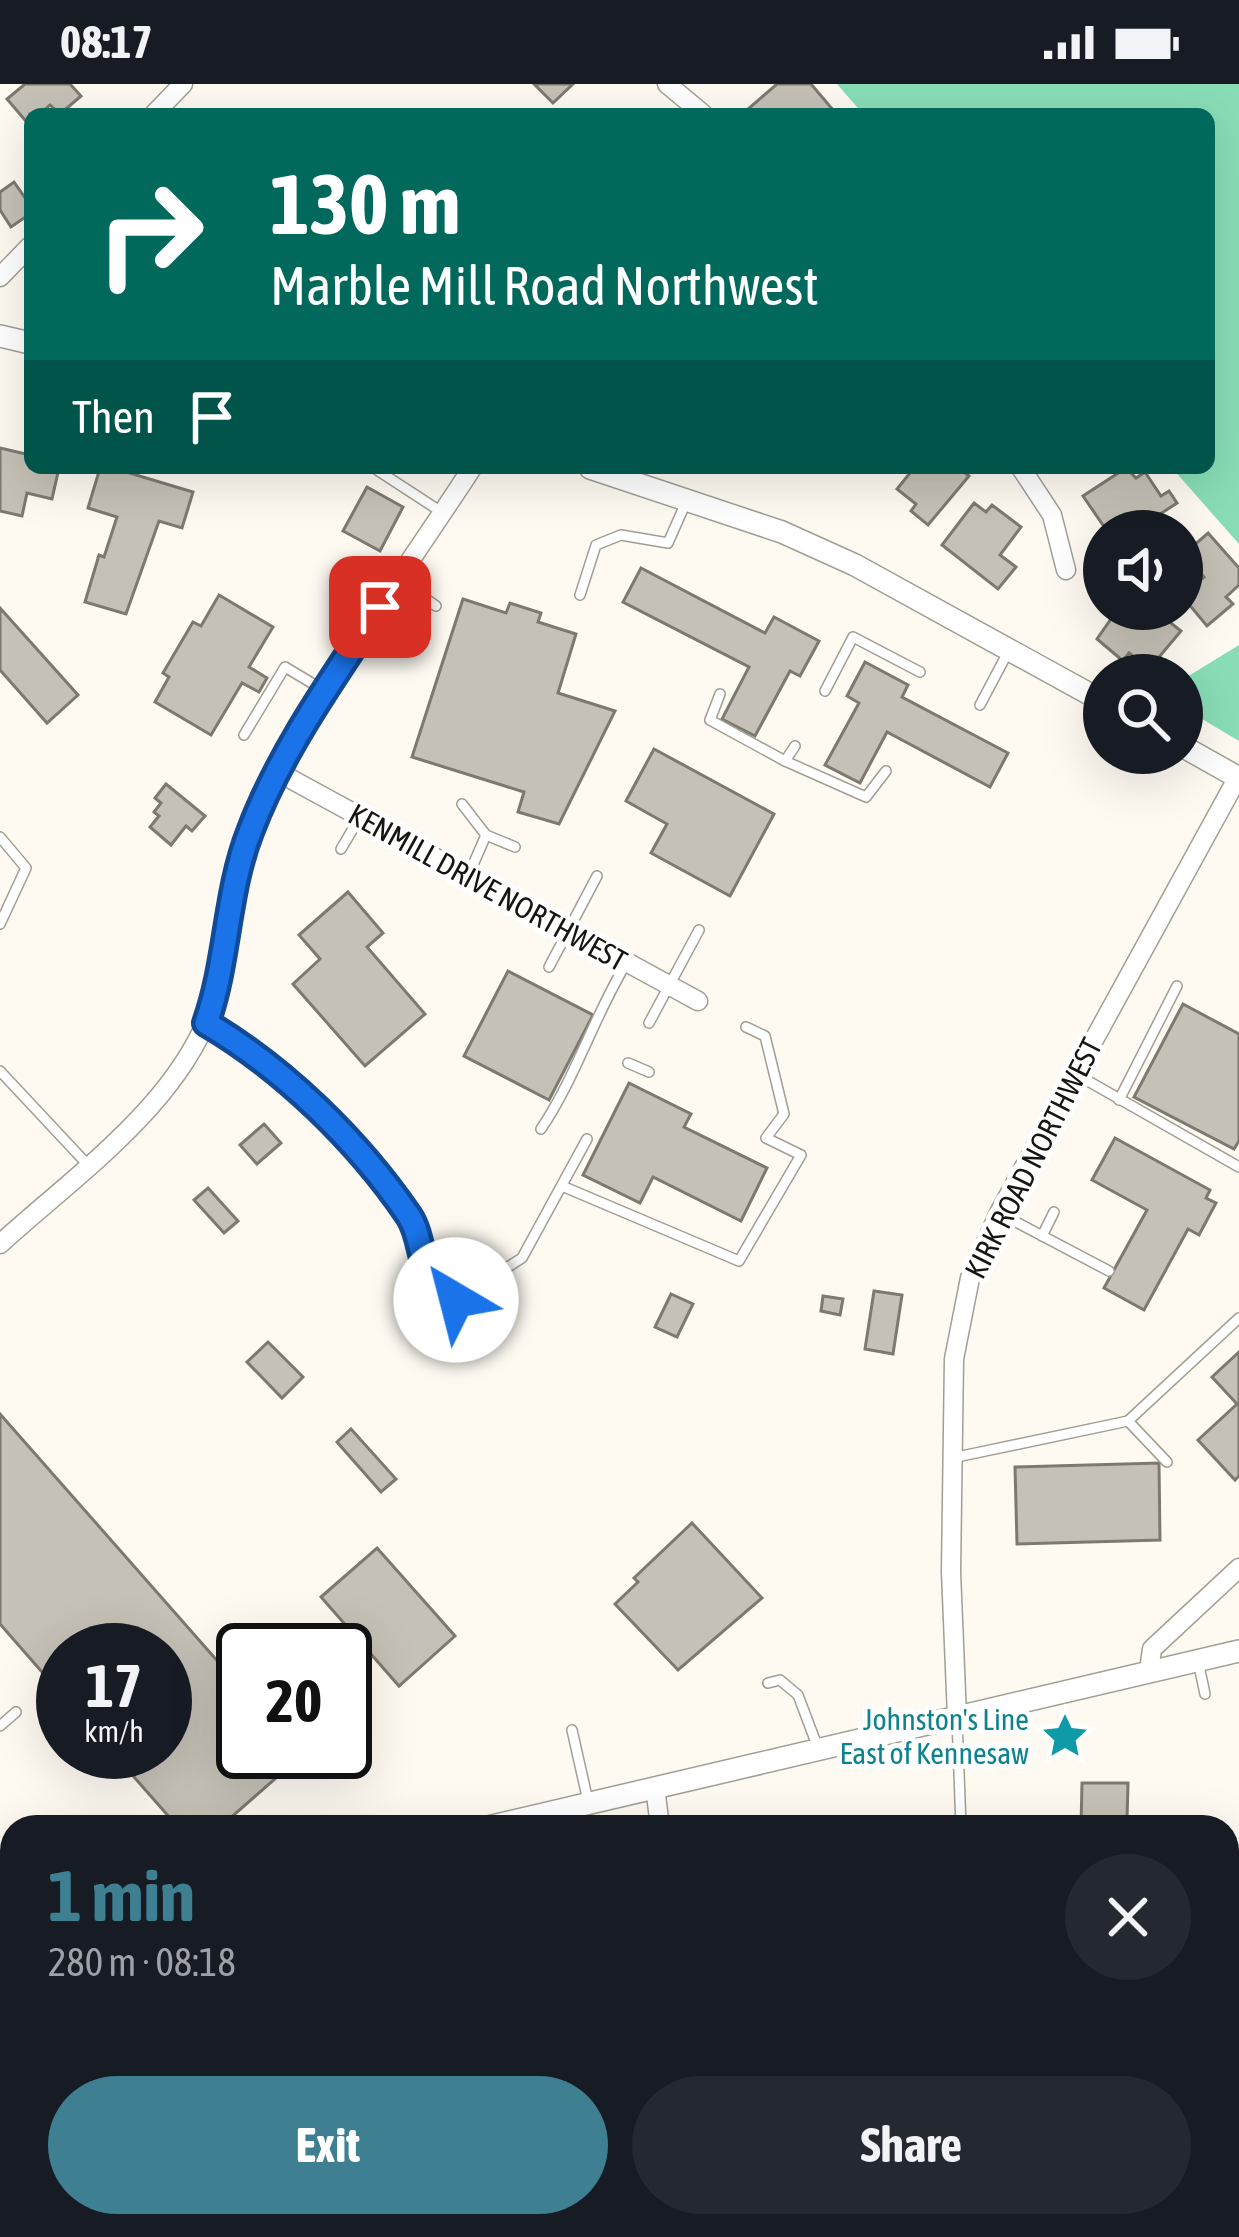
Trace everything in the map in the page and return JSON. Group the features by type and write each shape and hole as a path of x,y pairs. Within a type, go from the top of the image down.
{"street":[{"path":"160,108 183,84"},
{"path":"667,84 696,108"},
{"path":"0,278 24,252"},
{"path":"0,1244 162,1094 206,1023 222,972 249,834 278,772 468,474"},
{"path":"608,474 782,532 855,566 1083,690"},
{"path":"1025,474 1052,514 1066,570"},
{"path":"1203,758 1238,777"},
{"name":"KENMILL DRIVE NORTHWEST","path":"278,772 698,1001"},
{"name":"KIRK ROAD NORTHWEST","path":"957,1717 953,1381 959,1321 970,1278 999,1213 1238,777"},
{"path":"1150,1671 1152,1649 1239,1568"},
{"path":"538,1815 1239,1651"},
{"path":"655,1787 658,1815"}],"lane":[{"path":"383,474 442,513"},
{"path":"580,595 596,545 621,535 668,543 687,500"},
{"path":"398,579 436,606"},
{"path":"825,691 853,637 920,672"},
{"path":"980,705 1010,650"},
{"path":"244,735 285,667 326,692"},
{"path":"719,694 710,720 785,761 866,797 886,771"},
{"path":"785,761 795,746"},
{"path":"462,804 487,835 515,848"},
{"path":"341,849 360,817"},
{"path":"468,876 487,835"},
{"path":"0,837 26,868 0,924"},
{"path":"549,967 597,876"},
{"path":"649,1023 699,930"},
{"path":"541,1129 627,962"},
{"path":"1118,1100 1178,986"},
{"path":"206,1023 250,1049 339,1132 398,1200 413,1223 431,1285 443,1297 456,1300 522,1258 587,1139"},
{"path":"562,1186 739,1261 801,1155 766,1138 784,1114 765,1036 746,1027"},
{"path":"628,1063 649,1072"},
{"path":"0,1071 88,1164"},
{"path":"1074,1073 1239,1167"},
{"path":"1042,1236 1054,1212"},
{"path":"999,1213 1109,1271"},
{"path":"952,1458 1128,1420 1239,1318"},
{"path":"1128,1420 1167,1462"},
{"path":"1198,1661 1205,1694"},
{"path":"768,1683 780,1680 798,1695 818,1748"},
{"path":"0,1726 16,1712"},
{"path":"957,1717 961,1815"},
{"path":"572,1730 588,1803"}],"green space":[{"path":"837,84 1239,84 1239,544 1177,474 1215,474 1215,108 858,108"},
{"path":"1239,645 1239,741 1203,720 1203,667"}],"building":[{"path":"25,84 70,84 81,96 67,108 24,108 24,119 7,99"},
{"path":"534,84 573,84 553,103"},
{"path":"777,84 811,84 831,108 749,108"},
{"path":"14,182 24,196 24,218 11,227 0,210 0,192"},
{"path":"0,448 24,454 24,474 58,474 52,499 27,493 22,516 0,511"},
{"path":"98,474 133,474 193,492 182,528 159,521 126,614 85,602 117,517 88,508"},
{"path":"909,474 969,476 928,525 911,511 916,504 897,489"},
{"path":"1117,474 1136,478 1146,474 1161,496 1169,491 1177,503 1166,510 1093,510 1083,496"},
{"path":"367,487 403,507 380,551 343,531"},
{"path":"974,503 986,512 992,505 1021,527 1000,555 1016,567 998,589 942,545"},
{"path":"1208,533 1239,568 1239,585 1226,597 1233,604 1207,626 1203,621 1203,537"},
{"path":"641,568 765,633 774,617 819,641 800,676 790,671 755,736 722,719 749,667 623,602"},
{"path":"219,595 273,627 249,667 267,678 259,692 242,683 211,735 155,702 169,677 163,673 193,622 201,626"},
{"path":"463,599 506,613 510,603 541,613 538,622 576,634 558,693 615,711 559,824 518,812 524,792 412,757"},
{"path":"0,608 78,695 47,723 0,670"},
{"path":"1103,630 1181,631 1162,654 1115,654 1097,639"},
{"path":"865,662 908,685 902,697 1008,753 990,787 887,732 860,783 825,765 859,703 847,696"},
{"path":"654,749 774,814 730,896 651,853 667,824 626,801"},
{"path":"166,784 205,816 192,831 186,826 171,845 150,827 159,816 154,812 161,803 155,798"},
{"path":"348,892 383,933 367,947 425,1014 365,1066 293,984 320,959 299,935"},
{"path":"508,971 593,1015 549,1100 464,1056"},
{"path":"1183,1004 1239,1034 1239,1141 1234,1149 1134,1097"},
{"path":"629,1083 691,1114 684,1127 767,1168 741,1221 653,1177 640,1203 583,1175"},
{"path":"264,1124 281,1143 257,1164 240,1145"},
{"path":"1115,1138 1210,1190 1206,1198 1216,1203 1199,1235 1188,1229 1144,1310 1104,1288 1147,1210 1092,1180"},
{"path":"208,1188 238,1221 224,1233 194,1200"},
{"path":"874,1291 902,1295 893,1354 865,1349"},
{"path":"671,1294 693,1304 677,1337 655,1327"},
{"path":"823,1296 843,1299 840,1315 821,1311"},
{"path":"268,1342 303,1377 282,1398 247,1362"},
{"path":"1239,1352 1239,1476 1235,1480 1198,1440 1237,1404 1212,1377"},
{"path":"0,1414 184,1623 36,1623 36,1665 0,1624"},
{"path":"351,1429 396,1479 381,1492 337,1442"},
{"path":"1159,1463 1160,1540 1017,1544 1015,1467"},
{"path":"692,1523 762,1598 678,1670 615,1604 638,1582 634,1578"},
{"path":"377,1548 455,1636 399,1686 372,1655 372,1623 344,1623 321,1597"},
{"path":"192,1632 216,1659 216,1779 275,1779 234,1815 167,1815 136,1779 192,1779"},
{"path":"1082,1783 1128,1783 1127,1815 1081,1815"}],"place":[{"name":"Johnston's Line East of Kennesaw","path":"1065,1736"}],"route":[{"path":"380,607 278,772 249,834 222,972 206,1023 250,1049 339,1132 413,1223 431,1285 443,1297 456,1300"}]}
